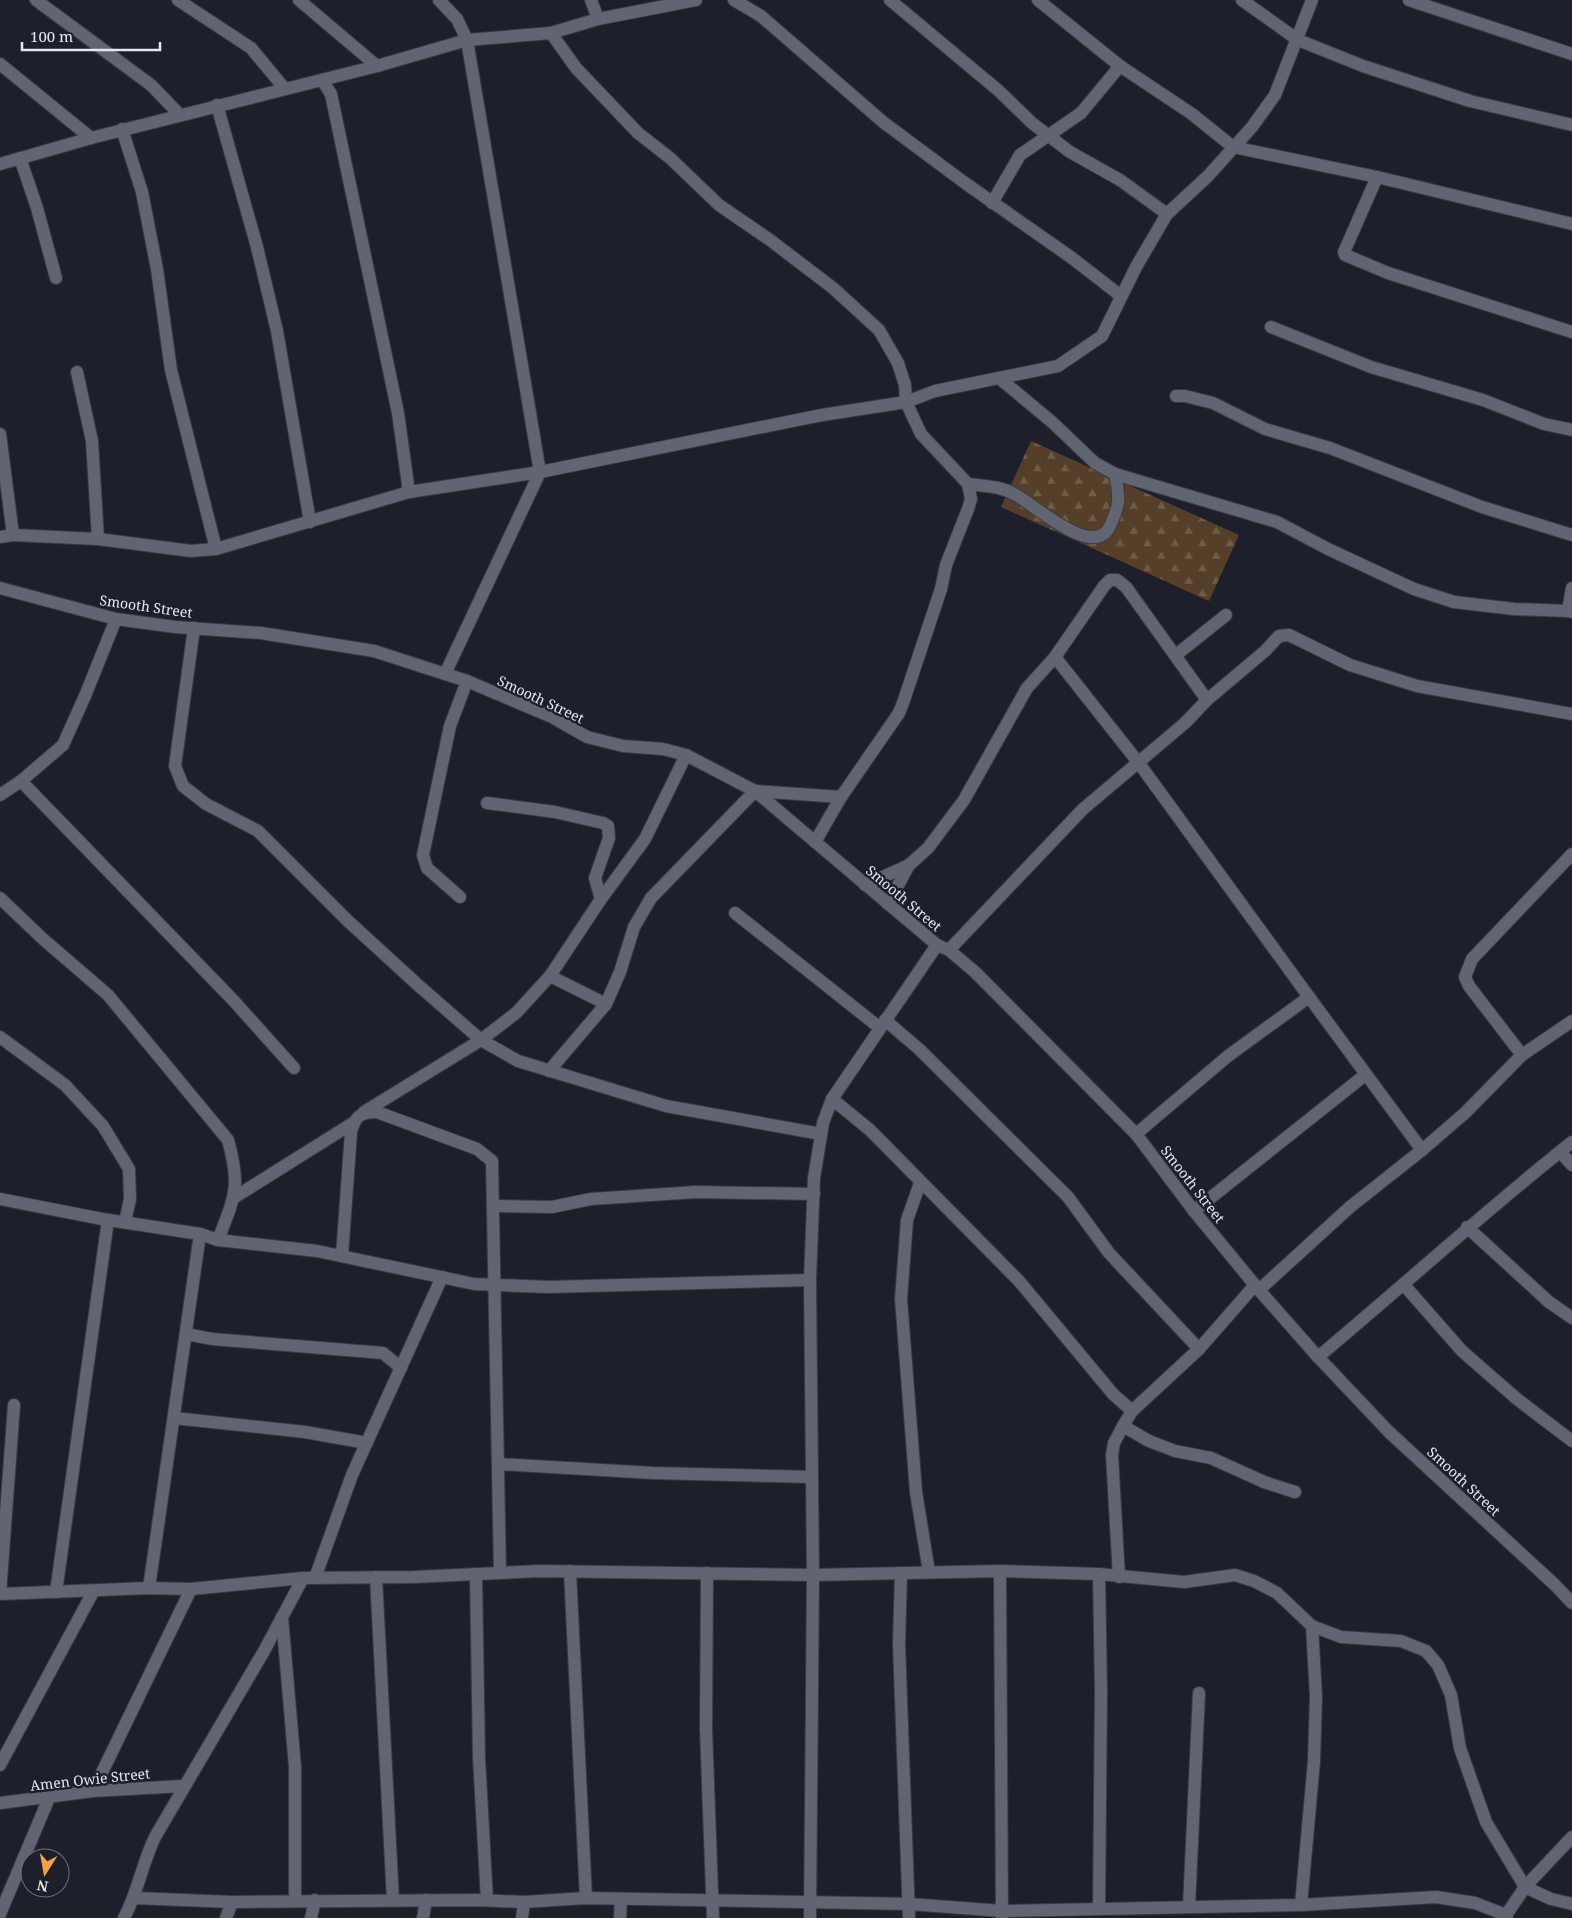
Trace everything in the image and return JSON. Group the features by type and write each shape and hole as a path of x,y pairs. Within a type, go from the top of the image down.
{"street":[{"path":"36,0 151,85 179,114"},
{"path":"178,0 251,48 285,88"},
{"path":"299,0 378,66"},
{"path":"439,0 457,19 467,40 540,472 445,674"},
{"path":"592,0 598,19"},
{"path":"0,164 122,129 378,66 467,40 550,33 598,19 696,0"},
{"path":"734,0 762,16 883,122 992,203 1072,258 1120,296"},
{"path":"890,0 1047,135 1070,152 1120,180 1167,214"},
{"path":"1038,0 1120,66 1192,114 1233,146 1377,177 1572,224"},
{"path":"1242,0 1298,40 1364,66 1462,98 1572,125"},
{"path":"0,434 6,536 98,539 191,550 216,549 409,492 540,472 822,415 906,402 935,391 1058,366 1102,336 1120,296 1167,214 1208,176 1252,127 1275,96 1312,0"},
{"path":"1409,0 1572,54"},
{"path":"550,33 581,73 638,133 670,158 720,205 763,234 833,288 879,330 898,363 905,385 906,402 921,434 968,484 971,499 968,509 949,558 941,589 899,712 841,797 815,842"},
{"path":"0,64 91,138"},
{"path":"992,203 1020,155 1047,135 1081,114 1120,66"},
{"path":"322,80 331,94 398,413 409,492"},
{"path":"217,105 257,247 277,332 310,522"},
{"path":"122,129 142,192 157,269 172,370 216,549"},
{"path":"20,158 37,208 56,278"},
{"path":"1377,177 1353,230 1344,252 1345,255 1388,272 1572,332"},
{"path":"1271,327 1371,367 1484,400 1544,424 1572,430"},
{"path":"77,372 92,441 98,539"},
{"path":"999,378 1052,422 1095,463 1115,474 1277,522 1328,550 1405,585 1454,602 1514,609 1570,611 1572,588"},
{"path":"1176,396 1185,396 1213,403 1266,429 1330,448 1482,507 1572,535"},
{"path":"968,484 998,487 1030,504 1052,521 1091,538 1099,538 1106,534 1118,507 1120,498 1115,474"},
{"path":"888,904 910,865 928,848 964,800 1027,688 1055,657 1104,586 1114,580 1126,587 1207,700"},
{"name":"Smooth Street","path":"0,588 116,619 261,633 374,651 467,681 552,717 587,737 623,746 662,748 686,755 755,791 888,904 975,972 1136,1134 1194,1212 1257,1288 1318,1357 1389,1432 1555,1585 1572,1603"},
{"path":"1176,655 1226,615"},
{"path":"0,795 21,781 63,745 86,696 116,619"},
{"path":"194,628 175,766 183,786 206,804 258,831 348,921 481,1040 518,1062 666,1106 821,1134"},
{"path":"810,1918 813,1575 810,1280 814,1194 822,1123 832,1100 882,1024 943,948 1083,809 1185,723 1207,700 1265,651 1279,636 1290,635 1350,665 1417,686 1572,714"},
{"path":"1055,657 1138,762 1422,1150"},
{"path":"460,897 427,868 423,855 450,726 467,681"},
{"path":"235,1197 353,1123 364,1112 481,1040 516,1013 550,976 600,899 645,839 686,755"},
{"path":"21,781 233,1000 294,1068"},
{"path":"549,1071 606,1004 620,972 634,927 651,898 755,791 841,797"},
{"path":"488,803 555,812 608,826 609,838 595,878 600,899"},
{"path":"1522,1055 1469,986 1465,977 1472,959 1572,854"},
{"path":"865,885 910,865"},
{"path":"0,898 43,939 108,995 228,1140 236,1170 235,1197 218,1240"},
{"path":"735,913 882,1024 919,1049 1068,1197 1109,1252 1198,1349"},
{"path":"550,976 606,1004"},
{"path":"1136,1134 1228,1056 1309,997"},
{"path":"1120,1577 1112,1455 1114,1443 1132,1411 1198,1349 1257,1288 1350,1207 1465,1113 1522,1055 1572,1021"},
{"path":"0,1037 64,1085 103,1126 129,1169 130,1199 126,1222"},
{"path":"1194,1212 1365,1074"},
{"path":"832,1100 870,1130 1019,1281 1113,1394 1132,1411"},
{"path":"364,1112 377,1112 477,1150 492,1161 500,1572"},
{"path":"342,1256 353,1123"},
{"path":"1318,1357 1404,1286 1467,1227 1572,1142"},
{"path":"1560,1152 1572,1165"},
{"path":"920,1182 907,1220 901,1299 916,1492 929,1572"},
{"path":"493,1206 552,1207 591,1199 696,1192 814,1194"},
{"path":"0,1199 108,1220 200,1234 218,1240 342,1256 474,1284 548,1287 810,1280"},
{"path":"56,1592 108,1220"},
{"path":"1467,1227 1549,1302 1572,1318"},
{"path":"149,1588 200,1234"},
{"path":"124,1918 135,1898 144,1860 184,1786 282,1617 309,1578 352,1475 442,1277"},
{"path":"1404,1286 1462,1351 1517,1399 1572,1441"},
{"path":"186,1334 212,1339 383,1352 401,1368"},
{"path":"14,1405 0,1594 93,1592 149,1588 190,1589 309,1578 570,1571 813,1575 1000,1571 1099,1574 1184,1582 1235,1576 1248,1579 1277,1593 1312,1626 1341,1637 1401,1641 1426,1651 1438,1665 1451,1696 1460,1748 1486,1822 1525,1887 1551,1899 1572,1904"},
{"path":"174,1418 305,1432 367,1443"},
{"path":"1123,1426 1175,1451 1211,1458 1264,1482 1295,1492"},
{"path":"498,1464 653,1473 812,1477"},
{"path":"570,1571 586,1898"},
{"path":"1000,1571 1002,1914"},
{"path":"707,1573 706,1729 714,1900 713,1918"},
{"path":"901,1573 899,1644 903,1803 909,1918"},
{"path":"476,1574 479,1758 487,1900"},
{"path":"1099,1574 1101,1691 1099,1908"},
{"path":"376,1577 393,1900"},
{"path":"93,1791 190,1589"},
{"path":"0,1765 93,1592"},
{"path":"282,1617 295,1767 295,1900"},
{"path":"1301,1905 1314,1760 1316,1697 1312,1626"},
{"path":"1189,1907 1199,1693"},
{"name":"Amen Owie Street","path":"0,1803 93,1791 184,1786"},
{"path":"0,1914 49,1798"},
{"path":"135,1898 232,1902 295,1900 487,1900 524,1902 586,1898 714,1900 909,1904 1002,1914 1099,1908 1301,1905 1436,1897 1475,1903 1506,1917 1525,1887 1572,1837"},
{"path":"312,1918 315,1900"},
{"path":"423,1918 426,1900"},
{"path":"620,1918 622,1900"},
{"path":"226,1918 232,1902"},
{"path":"522,1918 524,1902"}],"green space":[{"path":"1031,441 1239,535 1209,601 1001,507"}]}
